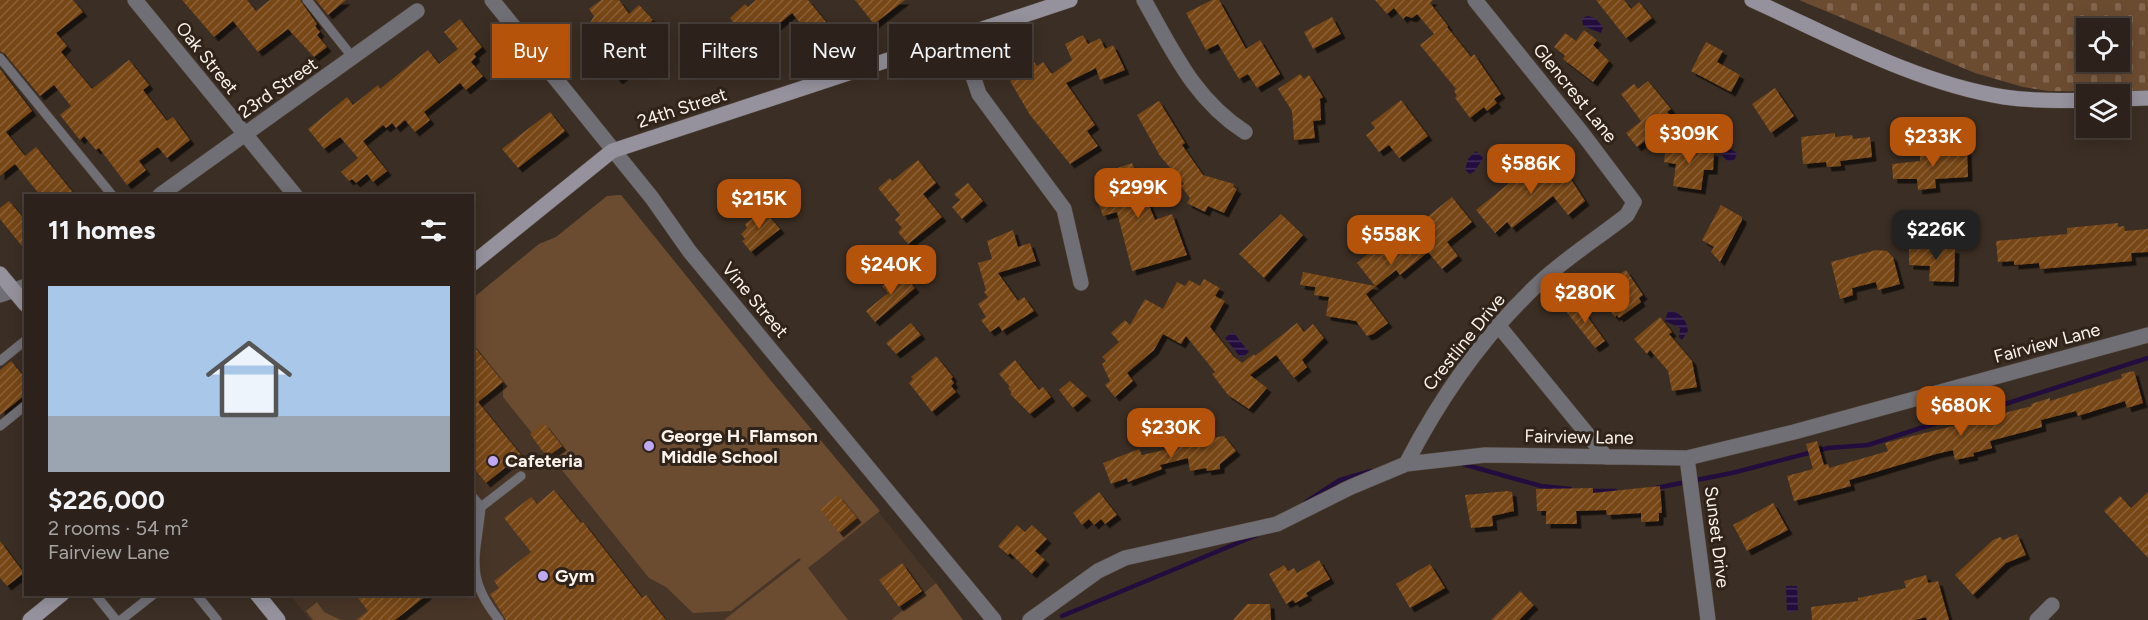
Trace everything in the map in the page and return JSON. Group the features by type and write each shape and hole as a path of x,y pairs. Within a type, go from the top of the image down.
{"main road":[{"name":"24th Street","path":"1001,24 1071,0"},
{"path":"1752,0 1930,77 1974,91 2005,97 2076,100"},
{"name":"24th Street","path":"474,262 612,151 889,61"},
{"path":"2130,99 2148,98"},
{"path":"0,274 24,303"},
{"path":"30,620 60,596"},
{"path":"259,596 278,620"}],"street":[{"name":"Oak Street","path":"135,0 295,194"},
{"name":"Vine Street","path":"492,0 652,198 690,252 994,620"},
{"path":"1144,0 1191,82 1206,102 1245,132"},
{"name":"Glencrest Lane","path":"1475,0 1627,190 1634,202 1627,215"},
{"name":"23rd Street","path":"161,194 354,59 417,10"},
{"path":"974,78 979,94 1064,209 1081,284"},
{"name":"Crestline Drive","path":"1406,464 1433,412 1498,325 1539,283 1627,215"},
{"path":"1498,325 1606,457"},
{"name":"Fairview Lane","path":"1030,620 1098,571 1125,558 1277,524 1351,487 1406,464 1485,455 1688,458 1794,432 2148,335"},
{"name":"Sunset Drive","path":"1688,458 1708,620"},
{"path":"2037,620 2052,605"}],"lane":[{"path":"307,0 354,59"},
{"path":"0,58 111,194"},
{"path":"0,361 24,342"},
{"path":"0,426 24,407"},
{"path":"481,507 521,476"},
{"path":"474,498 481,507 474,577 482,598 499,620"},
{"path":"97,596 116,620"},
{"path":"121,620 151,596"},
{"path":"198,596 217,620"}],"shaded area":[{"path":"1588,16 1595,18 1603,27 1601,33 1583,26 1582,18"},
{"path":"1720,138 1724,138 1729,148 1737,153 1735,159 1728,162 1714,146"},
{"path":"1476,151 1483,158 1475,171 1470,174 1465,170 1468,159"},
{"name":"George H. Flamson Middle School","path":"621,195 936,583 891,620 310,620 291,596 474,596 474,297 539,244 556,237 607,196"},
{"path":"1668,311 1679,314 1686,323 1688,331 1682,340 1679,337 1680,328 1665,321"},
{"path":"1233,332 1249,352 1241,358 1225,338"},
{"path":"1786,586 1797,586 1798,611 1787,612"}],"green space":[{"path":"1799,0 2148,0 2148,92 2130,92 2130,84 2076,84 2076,91 2048,91 2023,87 1975,73"},
{"name":"George H. Flamson Middle School","path":"621,195 771,381 880,511 808,568 848,620 724,620 801,560 799,558 731,611 693,613 666,587 649,578 503,397 503,382 474,345 474,297 539,244 556,237 607,196"},
{"path":"936,583 963,620 891,620"},
{"path":"317,602 324,612 341,620 313,620 306,611"}],"building":[{"path":"0,0 73,0 83,12 56,33 67,46 61,52 92,89 129,60 149,85 143,90 167,121 173,117 190,140 167,158 158,147 139,161 146,170 127,185 99,148 96,150 84,136 80,140 60,115 71,106 54,85 40,96 0,51"},
{"path":"182,0 247,0 256,11 270,0 300,0 317,24 315,26 320,32 317,35 327,47 314,57 288,29 258,52 233,21 214,37"},
{"path":"316,0 346,0 328,15"},
{"path":"601,0 619,0 629,14 639,5 653,20 649,24 591,24 594,16 589,9"},
{"path":"756,0 808,0 828,24 801,24 792,13 779,24 730,24 733,22 730,18 745,4 748,7"},
{"path":"855,0 905,0 874,24"},
{"path":"1212,0 1219,0 1246,49 1260,40 1280,74 1257,88 1248,74 1239,79 1218,44 1206,50 1186,13"},
{"path":"1375,0 1433,0 1430,3 1447,27 1471,57 1474,54 1501,94 1494,99 1497,103 1487,111 1484,107 1470,118 1455,98 1456,89 1420,45 1434,34 1417,14 1412,18 1406,16 1403,19 1394,8 1387,14"},
{"path":"1596,0 1624,0 1631,9 1639,2 1652,18 1626,38"},
{"path":"1332,17 1341,34 1313,49 1304,32"},
{"path":"460,19 482,47 474,54 476,57 471,62 483,76 466,90 460,83 424,112 430,120 415,132 405,120 396,128 392,123 386,128 383,125 363,141 387,171 373,182 367,174 356,183 352,179 349,181 341,172 358,158 340,137 324,149 308,129 347,97 353,105 378,85 380,89 428,50 439,64 458,49 444,32"},
{"path":"1584,30 1597,40 1593,45 1609,61 1593,82 1563,59 1565,56 1554,47 1565,33 1576,41"},
{"path":"1083,35 1088,44 1100,38 1105,49 1113,45 1125,70 1100,80 1096,68 1066,83 1095,125 1087,131 1098,146 1070,164 1030,115 1010,81 1014,78 1032,78 1034,62 1037,66 1043,62 1052,74 1072,60 1065,44"},
{"path":"1706,42 1723,51 1717,62 1740,75 1731,92 1691,71"},
{"path":"0,69 32,111 6,132 25,156 36,147 74,194 39,194 15,164 0,176"},
{"path":"1300,74 1304,79 1309,75 1323,97 1320,99 1321,120 1313,121 1315,138 1294,140 1292,111 1278,89"},
{"path":"1648,81 1671,109 1667,112 1673,120 1637,147 1626,133 1641,121 1621,94 1634,84 1638,89"},
{"path":"1775,88 1794,116 1771,133 1752,104"},
{"path":"1401,100 1428,136 1399,158 1389,145 1379,152 1366,135 1375,128 1371,123"},
{"path":"1159,101 1185,143 1182,145 1203,175 1234,184 1233,187 1237,189 1224,213 1208,206 1205,212 1187,203 1190,198 1181,186 1184,184 1160,156 1137,115"},
{"path":"550,112 565,131 518,168 502,149"},
{"path":"1835,133 1835,137 1852,135 1853,139 1870,137 1872,157 1840,161 1841,166 1827,167 1826,162 1803,164 1801,137"},
{"path":"1666,144 1714,152 1713,170 1704,170 1701,190 1673,186 1676,164 1664,162"},
{"path":"1967,150 1968,177 1935,179 1936,188 1918,190 1917,179 1893,179 1892,164 1920,161 1920,153"},
{"path":"1544,155 1558,172 1563,167 1585,201 1568,215 1553,196 1512,228 1507,222 1495,233 1476,210"},
{"path":"918,160 936,183 923,194 942,217 908,244 898,232 902,228 895,220 900,215 878,188 890,178 892,181"},
{"path":"1132,163 1155,220 1172,214 1187,255 1132,271 1117,212 1103,216 1097,199 1102,197 1094,176"},
{"path":"968,183 983,201 962,219 952,207 960,200 954,194"},
{"path":"1452,197 1472,222 1447,242 1458,256 1442,269 1428,252 1400,275 1396,270 1366,294 1388,323 1373,334 1367,336 1356,321 1326,316 1329,297 1314,295 1317,278 1315,287 1300,285 1303,272 1375,286 1357,263 1394,232 1400,239"},
{"path":"9,201 24,219 24,249 0,219 0,208"},
{"path":"1721,205 1742,217 1742,220 1720,262 1711,252 1714,247 1702,240"},
{"path":"763,209 780,229 751,252 742,241 745,239 741,234 747,228 745,224"},
{"path":"1281,214 1303,235 1264,278 1239,254"},
{"path":"2118,223 2118,227 2124,226 2125,231 2148,229 2148,252 2131,253 2132,261 2040,269 2039,263 2014,265 2014,261 1998,262 1996,241 2067,234 2067,228"},
{"path":"1013,230 1018,247 1030,243 1036,261 998,273 1018,301 1024,297 1034,311 1002,331 999,326 990,332 981,320 986,317 978,304 988,297 984,292 986,290 978,263 992,259 987,241"},
{"path":"1934,242 1950,242 1950,248 1955,249 1954,282 1929,281 1930,266 1909,265 1909,247 1934,248"},
{"path":"1876,250 1887,251 1893,257 1900,284 1878,290 1876,282 1852,288 1853,295 1840,299 1831,262"},
{"path":"1626,270 1643,295 1639,298 1641,302 1619,318 1617,315 1615,317 1592,290"},
{"path":"901,271 915,288 875,322 866,311 888,293 882,286"},
{"path":"1204,279 1220,288 1215,296 1225,301 1210,327 1234,357 1242,363 1254,354 1255,356 1297,323 1304,332 1313,324 1324,338 1302,360 1307,367 1294,378 1276,355 1250,375 1267,388 1249,409 1228,395 1212,374 1215,372 1186,336 1181,344 1163,334 1154,350 1127,373 1133,381 1115,397 1105,385 1110,381 1102,364 1106,361 1102,357 1119,342 1111,333 1125,320 1130,325 1145,299 1163,309 1177,282 1185,286 1189,280 1200,286"},
{"path":"1576,301 1605,341 1595,348 1565,310"},
{"path":"1660,317 1672,332 1669,334 1692,361 1697,387 1672,391 1668,371 1650,350 1647,354 1634,339"},
{"path":"911,323 921,335 896,354 886,343"},
{"path":"474,346 503,382 478,402 521,455 486,483 474,468"},
{"path":"936,356 953,377 951,379 954,383 951,386 956,392 932,412 909,383 913,379 911,377"},
{"path":"1015,360 1039,390 1043,387 1051,397 1030,414 1010,394 1012,393 1008,388 1010,387 999,374"},
{"path":"11,361 24,377 24,396 0,415 0,370"},
{"path":"2134,371 2143,403 2127,408 2125,401 2078,416 2076,411 2041,420 2042,427 1990,441 1992,448 1973,453 1974,456 1955,460 1953,450 1936,454 1849,480 1851,486 1794,501 1787,476 1813,469 1806,444 1817,441 1824,465 1828,464 1829,468 1888,451 1885,443 2032,406 2031,404 2050,398 2050,401 2122,378 2121,374"},
{"path":"1070,381 1087,396 1073,408 1059,390"},
{"path":"544,423 562,446 547,457 530,434"},
{"path":"1224,436 1236,451 1220,464 1220,469 1207,471 1206,468 1190,471 1188,458 1160,465 1162,469 1128,482 1127,478 1111,484 1103,463 1139,449 1142,455 1181,446 1181,443"},
{"path":"1660,486 1662,513 1659,513 1659,521 1641,522 1641,513 1607,515 1606,510 1576,511 1577,524 1546,524 1546,511 1537,511 1536,489 1593,488 1593,493"},
{"path":"554,490 581,523 583,522 642,598 646,595 666,620 506,620 490,594 499,588 494,581 531,552 504,518 531,497 537,504"},
{"path":"1099,492 1117,515 1105,524 1101,519 1094,525 1089,519 1082,525 1073,513"},
{"path":"1512,492 1514,511 1492,516 1493,526 1471,528 1465,495"},
{"path":"2148,492 2148,558 2104,511 2120,496 2131,508"},
{"path":"838,495 857,518 839,533 820,509"},
{"path":"1773,503 1788,530 1747,551 1733,525"},
{"path":"1017,525 1025,532 1032,525 1047,539 1035,551 1045,560 1032,574 1010,553 1008,555 998,546"},
{"path":"2017,534 2026,555 2006,563 1973,595 1955,575 1993,540 2000,537 2003,540"},
{"path":"0,541 24,573 7,586 0,578"},
{"path":"1319,560 1330,579 1306,593 1308,596 1295,603 1293,600 1286,604 1269,574 1284,565 1288,571 1294,568 1297,573"},
{"path":"902,563 922,591 899,607 879,580"},
{"path":"1430,564 1445,588 1410,608 1396,584"},
{"path":"1926,575 1928,583 1938,581 1949,620 1927,620 1926,617 1915,620 1812,620 1811,607 1858,601 1858,598 1906,588 1904,581"},
{"path":"1520,591 1534,605 1519,620 1491,620"},
{"path":"357,596 425,596 395,620 356,620 368,611"},
{"path":"1247,604 1270,604 1271,620 1233,620"}],"waterway":[{"path":"1656,488 1732,473 1828,448 1868,445 2148,358"},
{"path":"1459,463 1541,486 1570,489"},
{"path":"1306,502 1340,480 1371,471"},
{"path":"1587,491 1615,491"},
{"path":"1062,616 1257,535"}],"place":[{"name":"George H. Flamson Middle School","path":"649,446"},
{"name":"Cafeteria","path":"493,461"},
{"name":"Gym","path":"543,576"}]}
